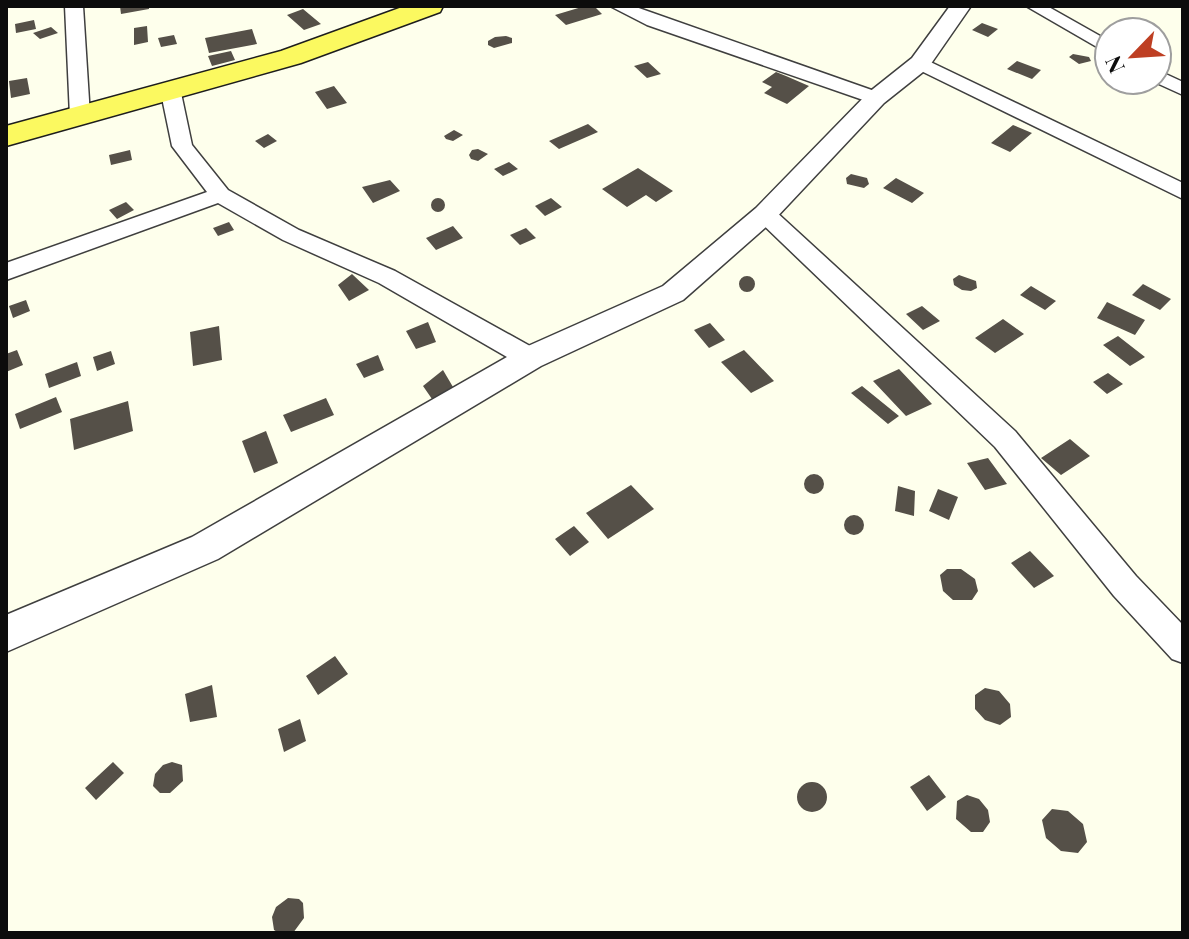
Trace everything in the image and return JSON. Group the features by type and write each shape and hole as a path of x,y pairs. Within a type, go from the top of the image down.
{"main road":[{"path":"6,136 171,93 291,57 430,6"}],"street":[{"path":"74,6 80,116"},
{"path":"619,6 653,21 876,98"},
{"path":"6,634 205,548 530,358 673,293 765,214 876,98 920,63 961,6"},
{"path":"1035,6 1093,40"},
{"path":"920,63 1183,192"},
{"path":"171,93 182,146 220,195 291,235 387,277 530,358"},
{"path":"6,272 220,195"},
{"path":"765,214 1005,439 1125,586 1183,648"}],"building":[{"path":"120,6 149,6 149,9 121,14"},
{"path":"594,6 602,14 566,25 555,15"},
{"path":"303,9 321,24 304,30 287,15"},
{"path":"34,20 36,29 16,33 15,24"},
{"path":"982,23 998,29 988,37 972,30"},
{"path":"147,26 148,42 134,45 134,28"},
{"path":"51,27 58,33 40,39 33,33"},
{"path":"252,29 257,44 209,53 205,38"},
{"path":"174,35 177,44 161,47 158,38"},
{"path":"495,37 512,38 512,43 494,48 488,45 488,41"},
{"path":"231,51 235,60 212,66 208,56"},
{"path":"1073,54 1089,57 1091,61 1079,64 1069,57"},
{"path":"1017,61 1041,70 1032,79 1007,69"},
{"path":"648,62 661,74 647,78 634,66"},
{"path":"776,72 809,86 787,104 764,93 772,87 762,82"},
{"path":"27,78 30,94 11,98 9,81"},
{"path":"334,86 347,103 327,109 315,92"},
{"path":"588,124 598,132 559,149 549,141"},
{"path":"1013,125 1032,133 1010,152 991,143"},
{"path":"454,130 463,135 453,141 446,139 444,136"},
{"path":"268,134 277,141 264,148 255,141"},
{"path":"478,149 488,154 478,161 471,159 469,155 472,150"},
{"path":"130,150 132,160 111,165 109,155"},
{"path":"509,162 518,169 503,176 494,169"},
{"path":"638,168 673,191 656,202 646,195 627,207 602,189"},
{"path":"851,174 867,178 869,184 864,188 847,184 846,178"},
{"path":"896,178 924,193 912,203 883,188"},
{"path":"390,180 400,191 373,203 362,187"},
{"path":"438,198 445,205 438,212 431,205"},
{"path":"551,198 562,207 545,216 535,206"},
{"path":"126,202 134,210 117,219 109,210"},
{"path":"229,222 234,230 218,236 213,228"},
{"path":"453,226 463,238 436,250 426,238"},
{"path":"526,228 536,238 520,245 510,235"},
{"path":"352,274 369,290 349,301 338,285"},
{"path":"959,275 976,281 977,288 962,290 954,285 953,279"},
{"path":"744,276 750,276 755,284 753,290 744,292 739,287 739,281"},
{"path":"1143,284 1171,299 1160,310 1132,295"},
{"path":"1031,286 1056,301 1045,310 1020,295"},
{"path":"26,300 30,311 13,318 9,306"},
{"path":"1107,302 1145,320 1135,335 1097,318"},
{"path":"922,306 940,321 923,330 906,314"},
{"path":"1003,319 1024,334 995,353 975,338"},
{"path":"428,322 436,342 416,349 406,331"},
{"path":"710,323 725,340 709,348 694,330"},
{"path":"219,326 222,360 193,366 190,332"},
{"path":"1118,336 1145,357 1130,366 1103,345"},
{"path":"17,350 23,365 6,372 6,354"},
{"path":"744,350 774,381 751,393 721,362"},
{"path":"111,351 115,364 97,371 93,357"},
{"path":"378,355 384,370 364,378 356,364"},
{"path":"77,362 81,376 49,388 45,374"},
{"path":"899,369 932,404 906,416 873,381"},
{"path":"443,370 453,387 432,399 423,386"},
{"path":"1108,373 1123,384 1107,394 1093,382"},
{"path":"862,386 899,416 888,424 851,393"},
{"path":"56,397 62,412 20,429 15,414"},
{"path":"326,398 334,415 291,432 283,415"},
{"path":"128,401 133,431 74,450 70,419"},
{"path":"266,431 278,463 254,473 242,441"},
{"path":"1070,439 1090,456 1061,475 1041,458"},
{"path":"988,458 1007,484 985,490 967,463"},
{"path":"810,474 818,474 824,484 818,494 810,494 804,488 804,480"},
{"path":"631,485 654,509 608,539 586,513"},
{"path":"898,486 915,491 914,516 895,511"},
{"path":"938,489 958,497 949,520 929,511"},
{"path":"850,515 858,515 864,525 858,535 850,535 844,529 844,521"},
{"path":"574,526 589,542 570,556 555,539"},
{"path":"1030,551 1054,576 1034,588 1011,563"},
{"path":"947,569 961,569 975,579 978,591 972,600 953,600 943,591 940,575"},
{"path":"335,656 348,674 318,695 306,676"},
{"path":"212,685 217,717 190,722 185,694"},
{"path":"985,688 999,691 1010,704 1011,717 1000,725 985,720 975,709 975,695"},
{"path":"300,719 306,741 284,752 278,729"},
{"path":"113,762 124,773 96,800 85,788"},
{"path":"172,762 182,765 183,781 170,793 160,793 153,786 155,774 163,765"},
{"path":"929,775 946,797 927,811 910,787"},
{"path":"812,782 818,783 826,791 826,803 818,811 812,812 806,811 798,803 797,797 798,791 806,783"},
{"path":"967,795 979,799 988,810 990,822 983,832 971,832 956,819 957,801"},
{"path":"1052,809 1068,811 1083,824 1087,842 1078,853 1061,851 1046,838 1042,820"},
{"path":"288,898 299,899 303,903 304,918 293,933 279,933 274,930 272,917 276,907"}]}
